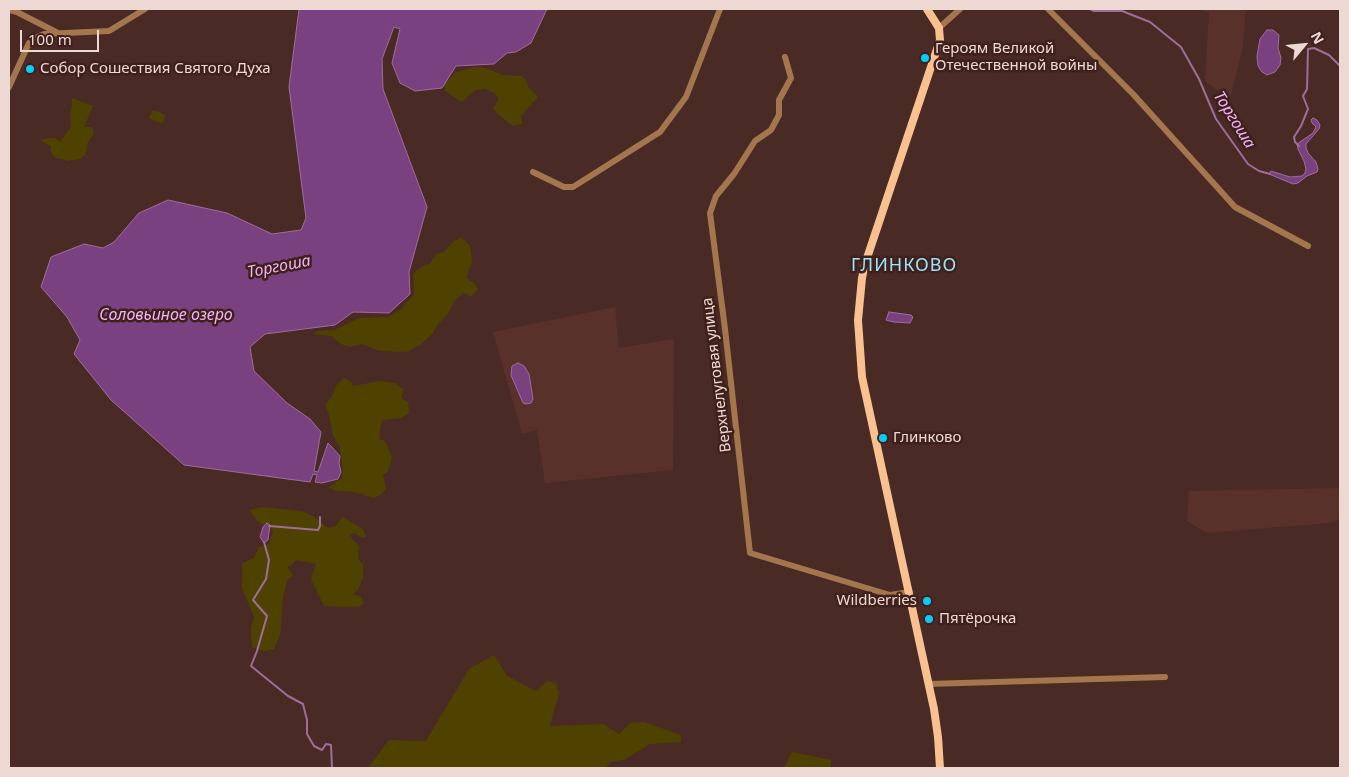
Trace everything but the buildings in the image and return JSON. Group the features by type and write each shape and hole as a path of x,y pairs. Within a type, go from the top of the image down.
{"main road":[{"path":"927,9 939,28 939,45 865,264 858,320 862,377 910,592 938,737 940,768"}],"street":[{"path":"9,87 29,43 44,34 109,31 145,9"},
{"path":"533,172 564,187 573,187 660,132 686,96 720,9"},
{"path":"939,28 960,9"},
{"path":"1048,9 1133,94 1235,207 1308,246"},
{"path":"9,10 17,12 57,33"},
{"name":"Верхнелуговая улица","path":"785,57 791,78 779,100 779,115 771,130 755,141 734,174 716,196 710,214 750,553 890,595 910,592"},
{"path":"928,684 1165,677"}],"shaded area":[{"path":"1198,9 1246,9 1243,46 1230,100 1205,81 1209,13"},
{"path":"475,67 486,68 503,75 521,76 526,80 528,87 538,97 521,116 522,124 513,126 499,115 493,108 499,99 494,93 485,89 475,90 462,102 445,91 444,85 456,72"},
{"path":"72,98 93,106 84,127 92,127 94,134 89,140 85,155 80,159 68,161 54,157 51,152 51,146 40,140 55,138 60,142 71,127 70,112"},
{"path":"153,110 166,115 162,124 149,118"},
{"path":"461,237 470,246 471,253 472,262 466,278 475,284 478,289 471,296 463,293 456,299 447,315 432,334 420,345 406,352 380,351 362,344 350,347 341,344 331,336 313,334 317,331 334,330 359,318 389,317 400,310 414,294 413,274 422,266 430,264 436,254 444,252 453,242"},
{"path":"615,307 619,348 674,339 673,470 545,483 537,430 522,434 493,332"},
{"path":"344,378 351,382 353,386 380,381 395,383 404,390 401,398 408,402 409,413 401,418 383,420 381,424 379,439 385,441 392,458 388,471 383,475 386,489 374,498 355,492 335,491 329,487 342,478 343,471 340,448 333,435 329,414 325,405 332,396 336,386"},
{"path":"1340,488 1340,519 1327,523 1206,533 1187,521 1189,491"},
{"path":"262,507 301,511 313,516 328,528 336,526 342,517 362,528 366,536 363,538 355,533 350,534 359,546 358,558 363,565 363,577 358,590 353,594 361,597 364,603 359,607 324,606 311,579 316,564 296,560 291,566 287,566 293,576 287,580 283,598 280,635 274,649 264,651 252,647 251,629 254,617 242,588 242,563 254,558 259,547 269,544 273,531 258,522 249,510"},
{"path":"494,655 507,676 536,691 547,681 556,683 559,693 550,726 603,724 619,734 630,723 644,722 681,735 681,742 650,744 624,760 610,762 606,768 368,768 389,740 426,741 469,669"},
{"path":"792,752 831,760 831,768 784,768"}],"water":[{"name":"Соловьиное озеро","path":"299,9 547,9 531,43 516,52 507,53 494,64 456,66 442,88 415,91 400,83 392,63 400,29 394,27 382,59 383,89 427,207 409,272 410,294 389,313 353,312 335,325 265,334 250,347 254,371 287,403 310,419 321,432 314,471 318,472 328,443 340,456 341,472 338,479 322,483 315,482 317,475 313,474 310,482 184,465 111,400 74,354 80,340 67,317 41,287 51,257 84,244 103,248 114,242 139,213 168,200 227,213 272,234 301,230 306,218 289,87"},
{"path":"1267,30 1273,30 1279,35 1278,48 1281,58 1280,65 1275,72 1267,75 1258,66 1257,56 1260,39"},
{"path":"1313,118 1320,125 1319,129 1306,144 1306,148 1316,162 1317,172 1293,184 1269,174 1271,171 1290,177 1302,176 1305,173 1304,161 1297,144 1313,133 1316,127 1311,120"},
{"path":"889,312 911,315 913,317 910,323 894,322 886,320"},
{"path":"518,363 524,366 529,374 533,399 531,403 523,403 511,375 512,366"},
{"path":"267,523 270,525 268,540 264,543 260,537 263,527"}],"waterway":[{"name":"Торгоша","path":"1090,9 1094,11 1122,11 1150,22 1181,47 1199,79 1216,119 1248,164 1259,171 1270,174"},
{"name":"Торгоша","path":"1299,146 1295,142 1294,137 1308,109 1303,96 1307,89 1308,49 1314,48 1329,55 1340,66"},
{"name":"Торгоша","path":"269,526 318,530 320,517"},
{"name":"Торгоша","path":"264,542 269,560 266,579 253,600 267,616 251,666 288,696 303,704 307,720 307,734 314,746 322,750 326,744 331,745 332,768"}],"place":[{"name":"Героям Великой Отечественной войны","path":"925,58"},
{"name":"Собор Сошествия Святого Духа","path":"30,69"},
{"name":"Глинково","path":"883,438"},
{"name":"Wildberries","path":"927,601"},
{"name":"Пятёрочка","path":"929,619"}],"district":[{"name":"ГЛИНКОВО","path":"904,266"}]}
